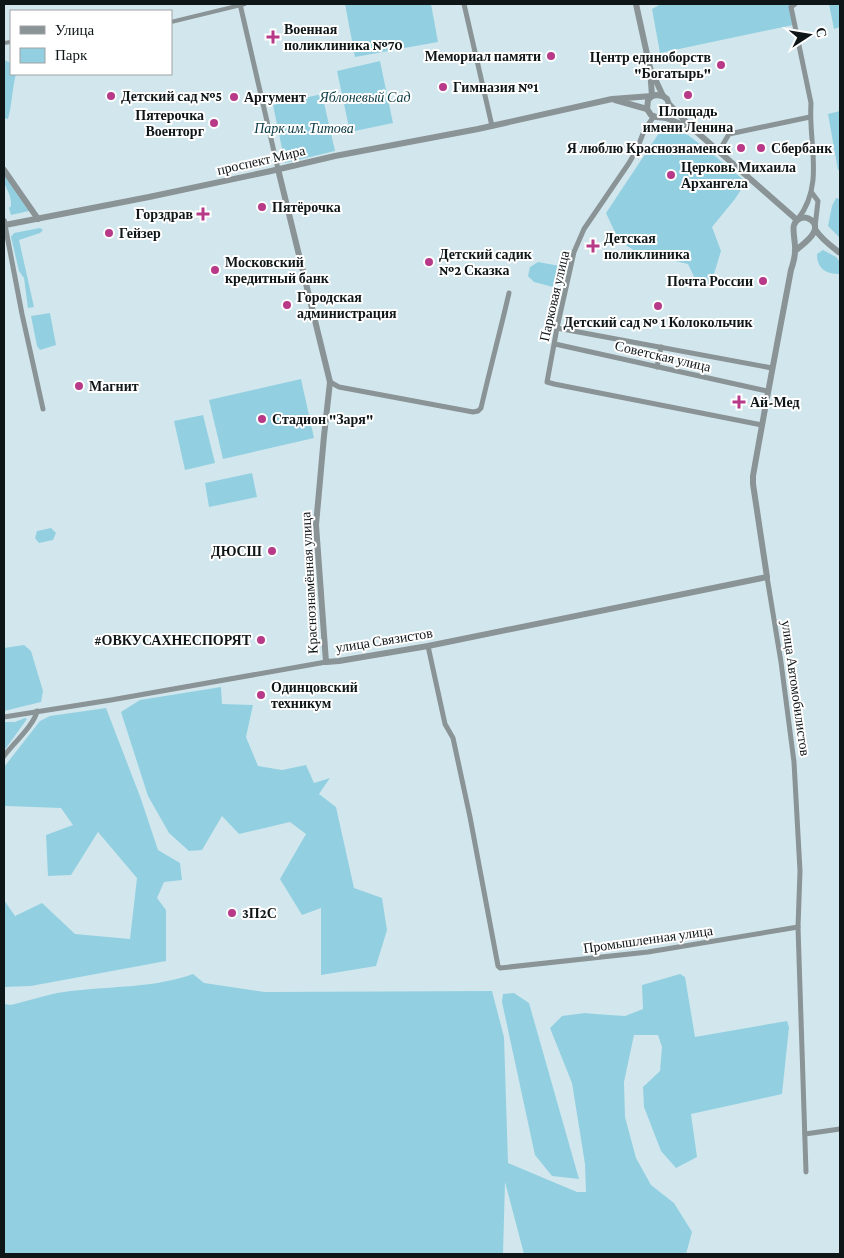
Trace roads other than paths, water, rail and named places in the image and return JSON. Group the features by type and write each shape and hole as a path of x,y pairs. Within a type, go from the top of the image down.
{"street":[{"path":"172,22 242,4"},
{"name":"Краснознамённая улица","path":"242,4 278,169 330,382 316,525 326,662"},
{"path":"464,4 492,126"},
{"path":"636,4 650,68 652,96"},
{"path":"795,4 791,7 811,103 810,117 814,163 812,193 801,215 797,220 794,226 795,232 801,238 806,238 813,232 813,222 804,217 797,220"},
{"path":"650,68 663,96 691,127 797,220"},
{"path":"663,96 652,96 648,100 647,109 651,115 691,127"},
{"name":"проспект Мира","path":"4,223 38,219 149,197 335,156 492,126 612,99 652,96"},
{"name":"проспект Мира","path":"612,99 647,109"},
{"path":"662,117 669,110 669,104"},
{"name":"Парковая улица","path":"654,116 644,131 629,163 584,229 574,252 547,382 762,425"},
{"path":"719,151 729,134 810,117"},
{"path":"4,171 38,219"},
{"path":"795,251 813,232 818,200 812,193"},
{"path":"4,223 43,409"},
{"name":"улица Автомобилистов","path":"795,232 795,251 767,391 752,480 781,662 793,755 800,872 798,927 806,1172"},
{"path":"813,232 840,253"},
{"path":"330,382 338,387 473,412 478,411 481,408 509,293"},
{"path":"557,328 772,368"},
{"name":"Советская улица","path":"554,344 767,391"},
{"path":"657,366 662,348"},
{"name":"улица Связистов","path":"4,717 428,646 767,577"},
{"name":"Промышленная улица","path":"428,646 445,724 454,738 498,966 500,968 648,952 798,927"},
{"path":"4,756 36,716 37,711"},
{"path":"805,1134 840,1129"}],"place":[{"name":"Военная поликлиника №70","path":"273,37"},
{"name":"Мемориал памяти","path":"551,56"},
{"name":"Центр единоборств \"Богатырь\"","path":"721,65"},
{"name":"Гимназия №1","path":"443,87"},
{"name":"Площадь имени Ленина","path":"688,95"},
{"name":"Детский сад №5","path":"111,96"},
{"name":"Аргумент","path":"234,97"},
{"name":"Пятерочка Военторг","path":"214,123"},
{"name":"Я люблю Краснознаменск","path":"741,148"},
{"name":"Сбербанк","path":"761,148"},
{"name":"Церковь Михаила Архангела","path":"671,175"},
{"name":"Пятёрочка","path":"262,207"},
{"name":"Горздрав","path":"203,214"},
{"name":"Гейзер","path":"109,233"},
{"name":"Детская поликлиника","path":"593,246"},
{"name":"Детский садик №2 Сказка","path":"429,262"},
{"name":"Московский кредитный банк","path":"215,270"},
{"name":"Почта России","path":"763,281"},
{"name":"Городская администрация","path":"287,305"},
{"name":"Детский сад № 1 Колокольчик","path":"658,306"},
{"name":"Магнит","path":"79,386"},
{"name":"Ай-Мед","path":"739,402"},
{"name":"Стадион \"Заря\"","path":"262,419"},
{"name":"ДЮСШ","path":"272,551"},
{"name":"#ОВКУСАХНЕСПОРЯТ","path":"261,640"},
{"name":"Одинцовский техникум","path":"261,695"},
{"name":"3П2С","path":"232,913"}],"park label":[{"name":"Яблоневый Сад","path":"365,97"},
{"name":"Парк им. Титова","path":"304,128"}]}
